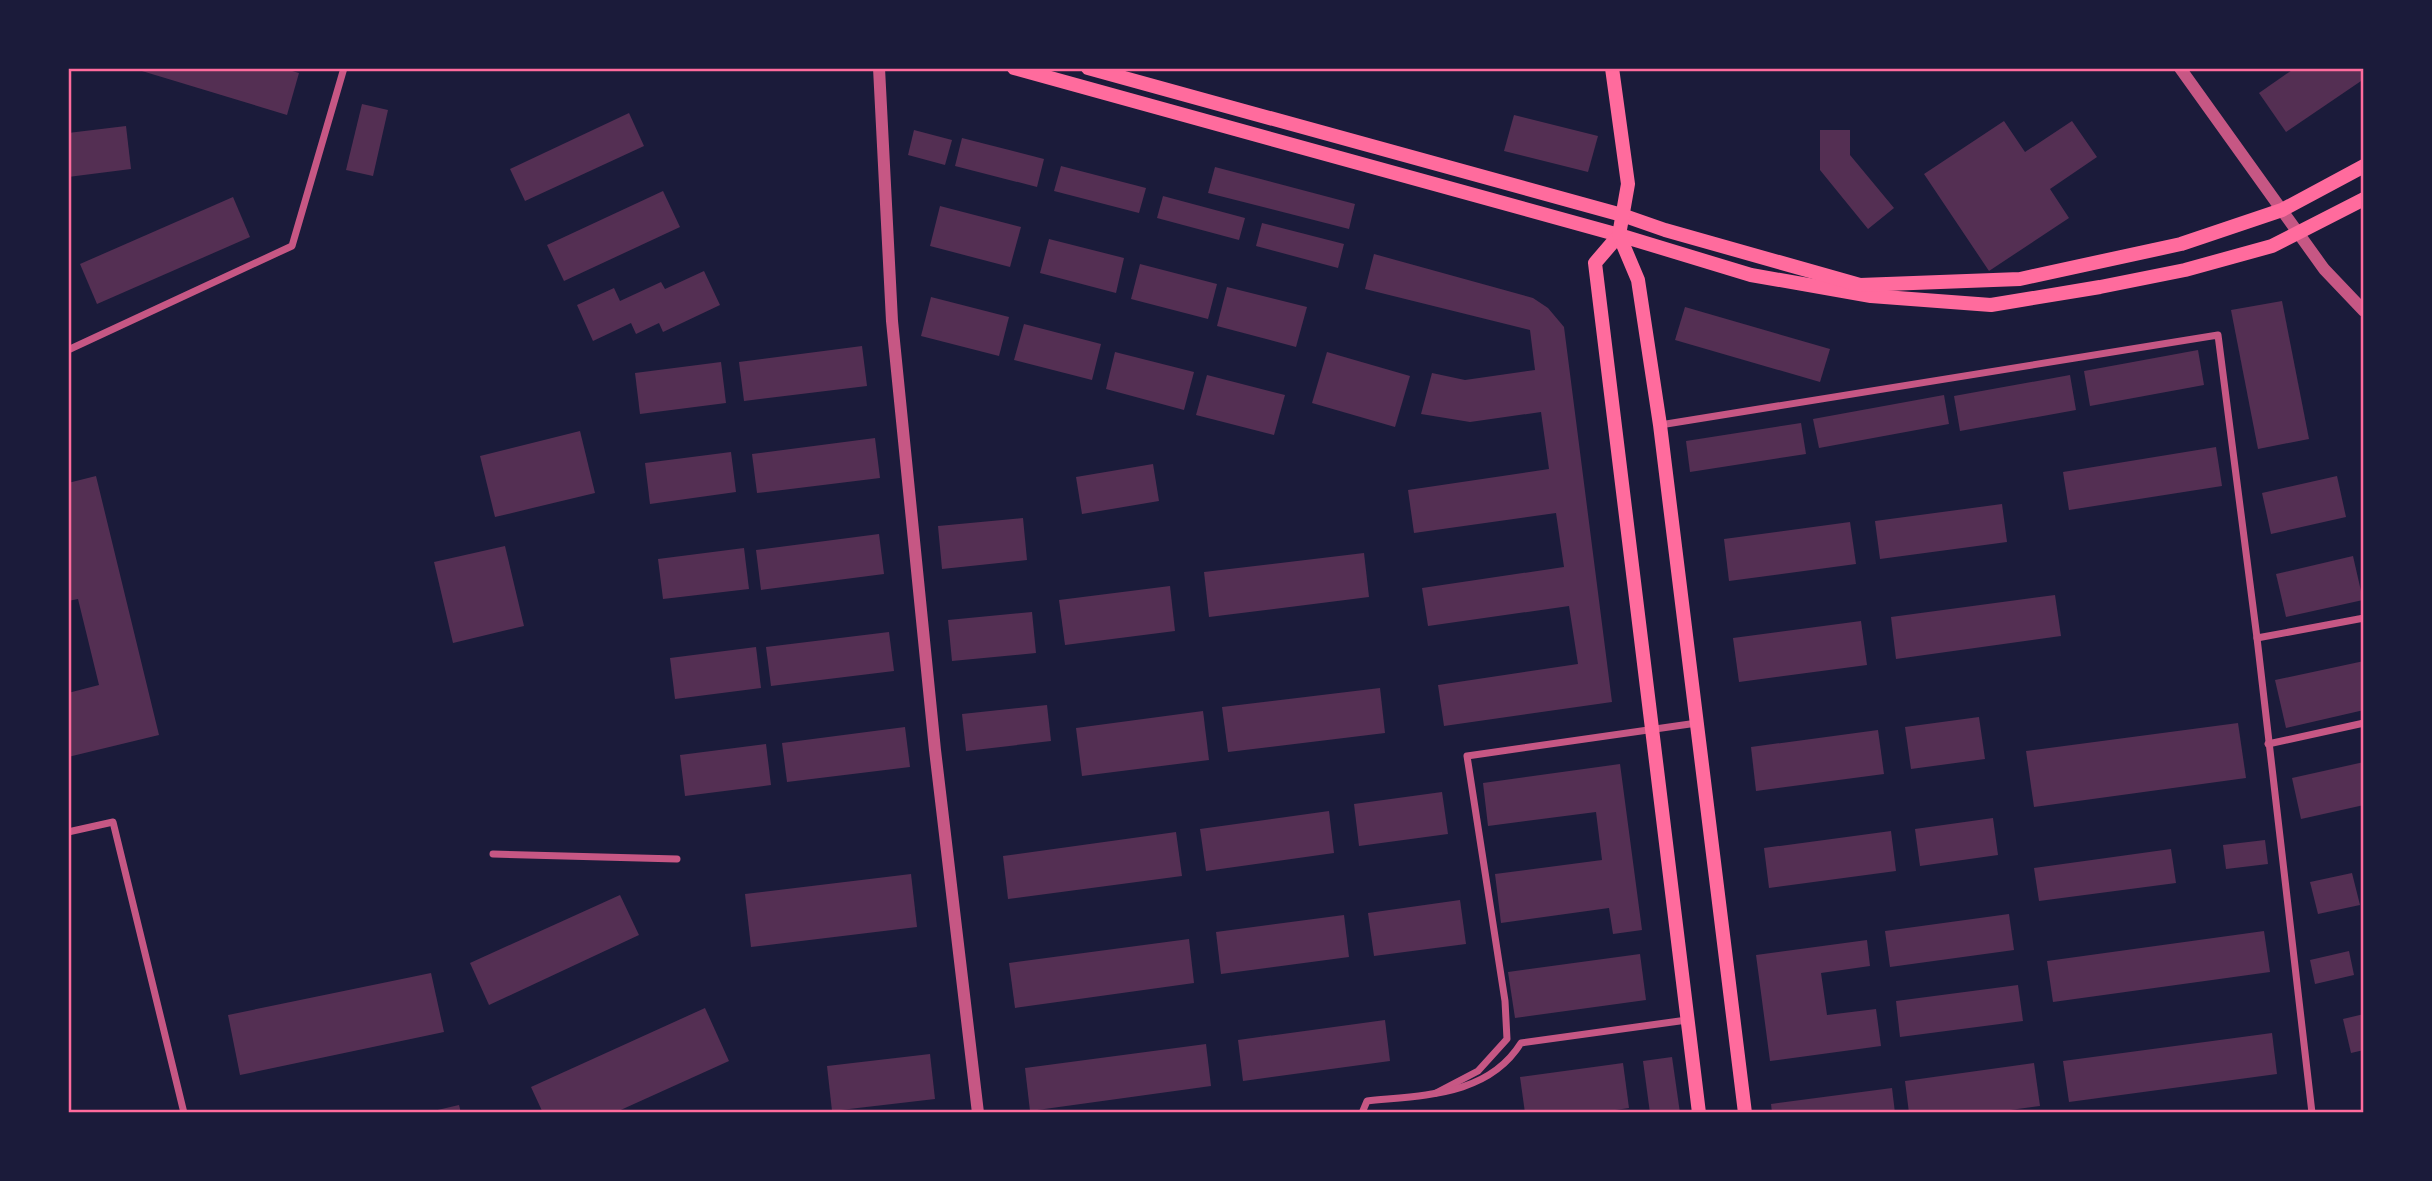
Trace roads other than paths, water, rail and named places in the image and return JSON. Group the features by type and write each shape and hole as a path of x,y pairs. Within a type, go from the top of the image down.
{"main road":[{"path":"1014,68 1619,235 1751,275 1871,296 1991,305 2185,270 2272,246 2364,199"},
{"path":"1088,68 1622,215 1665,230 1860,285 2020,279 2181,244 2282,210 2364,166"},
{"path":"1612,68 1628,184 1619,235 1638,279 1660,425 1745,1113"},
{"path":"1619,235 1595,263 1650,730 1699,1113"}],"street":[{"path":"68,350 292,246 344,68"},
{"path":"879,68 892,321 935,750 978,1113"},
{"path":"2180,68 2324,269 2364,311"},
{"path":"1660,425 2218,335 2257,638 2312,1113"},
{"path":"2257,638 2364,618"},
{"path":"1436,1093 1478,1071 1507,1039 1505,1001 1468,756 1697,723"},
{"path":"2268,744 2364,723"},
{"path":"68,832 113,822 184,1113"},
{"path":"493,854 677,859"},
{"path":"1362,1113 1367,1101 1436,1093 1479,1083 1511,1059 1521,1043 1688,1020"}]}
